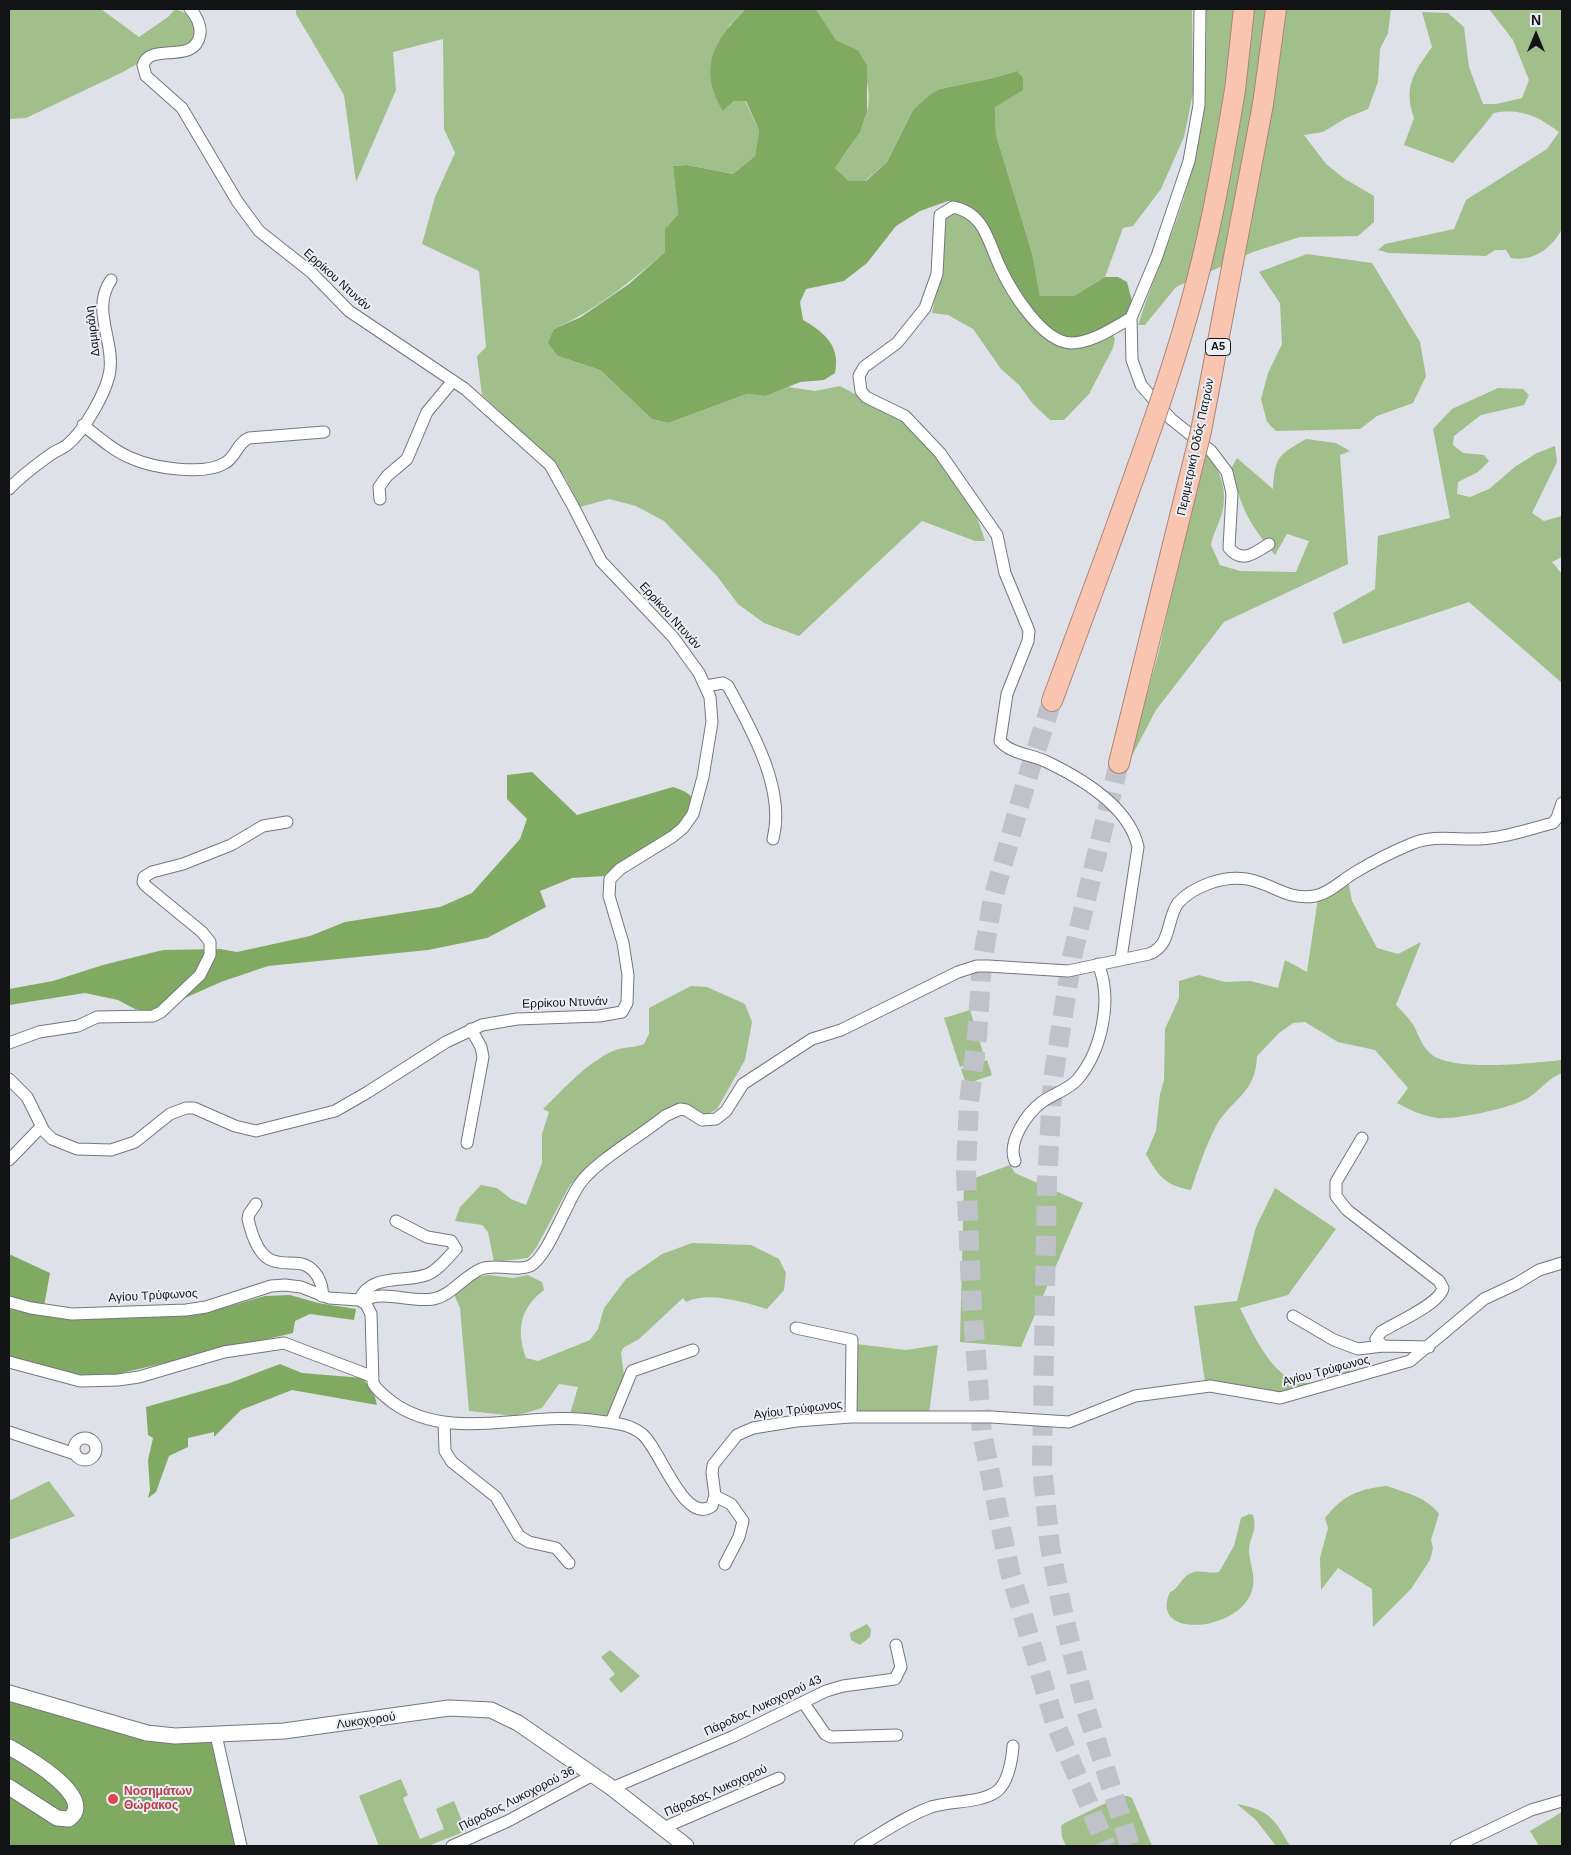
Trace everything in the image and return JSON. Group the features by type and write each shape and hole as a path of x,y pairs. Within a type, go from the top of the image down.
{"highway":[{"path":"1052,701 1152,426 1196,285 1215,204 1235,90 1244,9"},
{"name":"Περιμετρική Οδός Πατρών","path":"1119,763 1201,431 1263,104 1276,9"}],"street":[{"name":"Ερρίκου Ντυνάν","path":"9,1079 27,1097 42,1127 49,1136 60,1144 77,1149 100,1151 116,1149 135,1142 170,1114 189,1107 241,1128 262,1130 342,1108 471,1029 517,1018 608,1015 624,1010 629,986 628,969 623,943 609,896 610,879 620,869 672,837 683,828 693,814 702,783 711,730 712,709 706,686 692,661 673,637 601,561 550,465 472,395 349,311 311,272 253,225 182,108 146,76 143,66 147,58 188,50 196,44 200,27 190,9"},
{"path":"1200,9 1199,105 1189,161 1157,256 1131,318 1132,360 1141,384 1170,418 1211,451 1227,472 1232,493 1229,548 1234,554 1243,558 1254,554 1270,544"},
{"path":"1121,958 1138,847 1135,834 1120,812 1103,796 1045,761 1006,747 1000,741 1007,694 1028,641 1029,631 1005,573 998,535 940,453 906,416 866,397 861,391 859,376 864,367 897,343 925,308 937,274 940,215 953,207 963,209 978,220 990,239 999,266 1020,303 1044,330 1057,340 1071,343 1088,339 1105,333 1131,318"},
{"name":"Δαμιράλη","path":"9,489 51,454 67,445 83,426 98,402 110,371 103,303 105,290 111,280"},
{"path":"380,499 379,487 387,476 407,459 427,412 452,382"},
{"path":"83,426 132,458 186,470 224,464 234,456 242,442 249,438 324,432"},
{"path":"706,686 723,683 728,686 748,721 773,786 777,823 773,838"},
{"path":"1015,1162 1014,1143 1030,1115 1041,1103 1075,1082 1094,1048 1103,1023 1105,1005 1104,984 1098,964 1155,952 1166,939 1180,901 1197,889 1212,882 1232,877 1246,877 1300,896 1319,895 1354,873 1419,841 1449,838 1490,838 1553,823 1558,818 1562,803"},
{"path":"9,1043 39,1032 78,1026 97,1017 146,1017 161,1012 203,971 210,956 210,944 202,932 146,886 143,882 144,877 152,872 183,864 231,845 263,826 287,822"},
{"name":"Αγίου Τρύφωνος","path":"9,1302 59,1313 86,1314 186,1310 284,1285 301,1287 322,1296 361,1301 379,1296 433,1299 443,1295 471,1274 486,1267 519,1268 532,1265 547,1246 578,1185 590,1172 671,1112 686,1110 702,1120 716,1119 726,1111 742,1084 812,1039 841,1030 969,968 1004,966 1061,971 1098,964"},
{"path":"467,1143 483,1057 481,1047 471,1029"},
{"path":"9,1160 42,1127"},
{"path":"1362,1138 1336,1182 1338,1201 1347,1210 1439,1280 1443,1288 1442,1294 1433,1301 1381,1332 1376,1339 1383,1346"},
{"path":"256,1204 248,1219 261,1252 273,1261 298,1263 311,1268 323,1287 322,1296"},
{"path":"396,1222 427,1237 451,1241 456,1249 427,1275 370,1284 361,1301 368,1306 371,1316 371,1376 376,1389 400,1408 417,1417 444,1422 563,1417 611,1422 632,1428 650,1442 676,1489 690,1504 697,1509 707,1509 713,1505 715,1496 731,1504 742,1521 739,1538 725,1564"},
{"name":"Αγίου Τρύφωνος","path":"715,1496 712,1473 713,1465 726,1447 742,1432 779,1423 851,1417 991,1416 1070,1422 1135,1396 1210,1386 1280,1398 1410,1361 1484,1299 1516,1284 1539,1270 1562,1263"},
{"path":"1293,1316 1334,1340 1358,1348 1383,1346 1429,1347"},
{"path":"796,1328 852,1340 851,1417"},
{"path":"9,1362 80,1381 118,1380 139,1377 238,1349 284,1343 298,1346 371,1376"},
{"path":"611,1422 632,1371 693,1350"},
{"path":"444,1422 445,1449 452,1462 496,1497 519,1536 529,1542 556,1548 569,1563"},
{"path":"9,1432 75,1454"},
{"name":"Πάροδος Λυκοχορού 43","path":"612,1788 734,1736 803,1702 837,1688 896,1679 901,1667 896,1645"},
{"name":"Λυκοχορού","path":"9,1693 152,1734 216,1736 309,1728 441,1709 475,1708 491,1710 511,1719 612,1788 686,1846"},
{"path":"803,1702 825,1734 831,1737 897,1735"},
{"path":"216,1736 242,1846"},
{"path":"860,1846 931,1807 965,1802 996,1792 1004,1782 1012,1762 1012,1746"},
{"path":"9,1747 45,1768 54,1776 74,1798 77,1805 75,1813 69,1819 57,1818 9,1787"},
{"name":"Πάροδος Λυκοχορού 36","path":"452,1846 508,1821 593,1775"},
{"name":"Πάροδος Λυκοχορού","path":"663,1828 779,1778"},
{"path":"1456,1846 1531,1810 1562,1801"}],"green space":[{"path":"9,9 101,9 139,37 168,17 175,9 192,16 196,35 187,46 148,53 141,57 137,64 123,72 26,118 9,119"},
{"path":"296,9 746,9 729,26 723,111 734,101 745,101 759,130 755,156 733,174 687,165 673,166 678,214 665,229 665,252 626,285 584,313 554,329 558,356 600,370 652,419 668,423 747,394 766,396 788,387 815,391 840,386 903,420 944,467 976,514 985,541 975,541 922,521 799,636 764,623 738,604 717,576 664,521 636,506 609,499 580,507 566,479 555,464 482,395 477,356 486,347 479,271 422,244 435,197 455,153 444,129 443,39 393,52 396,90 356,182 344,95 296,14"},
{"path":"746,9 816,9 836,40 858,50 867,66 867,112 860,132 835,168 849,181 866,181 887,162 913,110 931,94 940,89 1017,71 1023,78 1023,90 995,107 996,135 1032,253 1040,296 1074,296 1105,277 1118,277 1127,282 1132,301 1128,314 1108,328 1077,339 1056,336 1023,300 1002,265 994,238 981,218 963,205 948,201 920,211 896,226 867,263 844,281 806,289 800,302 803,320 824,335 833,348 835,355 835,373 824,380 800,382 766,396 747,394 668,423 652,419 600,370 558,356 548,343 554,329 581,317 629,284 665,252 665,229 678,214 673,166 687,165 733,174 755,156 759,130 746,101 734,101 723,111 715,96 710,68 718,44 725,32"},
{"path":"816,9 1192,9 1193,93 1184,137 1161,189 1133,226 1123,228 1105,277 1074,296 1040,296 1032,253 996,135 995,107 1017,71 940,89 913,110 887,162 865,181 849,181 835,168 860,131 867,110 868,88 858,50 836,40"},
{"path":"1206,9 1391,9 1388,33 1380,49 1378,82 1368,109 1346,118 1323,132 1304,135 1326,164 1345,179 1374,196 1374,222 1358,236 1300,237 1253,252 1176,287 1145,325 1138,325 1177,220 1193,162 1201,119 1205,75"},
{"path":"1489,9 1562,9 1562,229 1547,248 1534,256 1519,259 1511,258 1506,250 1495,250 1486,256 1389,253 1378,250 1385,244 1454,229 1466,200 1547,149 1559,132 1544,122 1528,115 1503,112 1494,113 1453,163 1404,145 1414,118 1410,97 1412,80 1415,72 1432,47 1422,12 1448,13 1464,27 1469,67 1483,104 1496,104 1522,98 1529,80 1513,40"},
{"path":"955,210 975,223 1014,302 1112,335 1115,338 1113,348 1089,394 1064,420 1050,420 1033,404 1019,385 1001,369 973,329 948,315 932,313 940,277 943,218"},
{"path":"1307,254 1372,263 1420,342 1426,376 1413,403 1377,416 1360,429 1276,431 1267,422 1261,399 1268,373 1282,344 1280,303 1259,272"},
{"path":"1498,388 1523,389 1529,395 1524,405 1481,415 1454,436 1453,445 1463,453 1484,455 1489,461 1478,472 1458,482 1457,494 1470,497 1489,489 1516,466 1537,453 1555,446 1557,462 1532,513 1544,521 1562,516 1562,557 1552,562 1562,574 1562,683 1469,602 1343,644 1333,613 1375,589 1378,536 1450,518 1433,429 1452,409"},
{"path":"1306,439 1336,443 1350,451 1340,455 1348,564 1224,622 1156,710 1127,765 1158,655 1203,452 1215,465 1224,490 1221,516 1211,545 1220,565 1240,571 1296,572 1309,541 1287,534 1275,555 1258,534 1242,504 1232,467 1237,458 1273,489 1275,469 1280,457"},
{"path":"532,772 577,815 673,787 687,793 692,799 692,803 684,822 604,876 572,878 540,891 546,907 487,938 428,950 268,966 221,982 158,1010 149,1012 135,1009 118,1000 85,993 9,1005 9,989 53,981 103,965 163,950 220,949 237,952 310,936 345,922 440,907 472,893 520,839 527,819 507,799 507,775"},
{"path":"1348,880 1352,901 1377,948 1398,954 1421,942 1396,1005 1412,1023 1423,1045 1432,1055 1443,1060 1476,1065 1562,1060 1562,1073 1552,1078 1528,1098 1510,1106 1457,1117 1437,1118 1397,1103 1408,1088 1375,1050 1338,1042 1305,1022 1293,1023 1279,1033 1257,1056 1256,1069 1252,1080 1215,1128 1191,1190 1169,1183 1159,1174 1146,1154 1156,1131 1160,1094 1164,1080 1165,1029 1179,998 1179,981 1199,975 1225,982 1250,981 1278,988 1285,960 1307,972 1318,898"},
{"path":"691,986 707,987 745,1004 752,1022 745,1060 717,1109 706,1115 692,1110 650,1122 593,1161 570,1185 536,1248 528,1258 494,1262 488,1232 482,1225 455,1221 460,1207 481,1185 497,1188 511,1199 526,1205 542,1163 542,1134 549,1112 543,1109 576,1077 603,1056 613,1051 644,1044 649,1034 649,1008"},
{"path":"970,1010 985,1059 960,1067 944,1018"},
{"path":"987,1060 992,1075 966,1084 961,1069"},
{"path":"1010,1165 1015,1173 1083,1203 1021,1347 960,1342 964,1182"},
{"path":"1275,1188 1336,1229 1288,1295 1240,1308 1266,1355 1285,1375 1296,1381 1308,1383 1324,1380 1349,1370 1354,1376 1280,1396 1205,1382 1194,1306 1237,1301 1256,1227"},
{"path":"692,1243 751,1245 779,1259 786,1273 784,1290 767,1309 726,1299 705,1297 686,1302 683,1298 639,1339 623,1348 621,1353 624,1375 609,1419 570,1414 578,1387 559,1384 542,1408 515,1416 469,1411 460,1308 453,1292 470,1279 488,1275 513,1278 528,1275 542,1282 544,1290 525,1312 521,1329 521,1338 526,1358 538,1361 590,1340 598,1329 604,1308 626,1279 662,1254"},
{"path":"9,1254 50,1273 44,1306 9,1299"},
{"path":"290,1295 318,1303 356,1309 354,1320 310,1314 295,1321 293,1333 100,1378 82,1377 9,1358 9,1309 67,1319 175,1316 209,1312 265,1296"},
{"path":"856,1344 906,1350 938,1345 929,1413 853,1415"},
{"path":"280,1364 302,1373 363,1378 375,1397 377,1405 292,1390 241,1410 214,1437 214,1432 188,1438 188,1447 169,1456 156,1492 148,1498 150,1490 148,1460 153,1438 148,1435 146,1407 230,1383"},
{"path":"49,1481 75,1516 9,1540 9,1501"},
{"path":"1387,1486 1409,1493 1428,1503 1439,1514 1431,1540 1433,1548 1430,1560 1411,1589 1373,1627 1372,1589 1338,1568 1321,1590 1320,1558 1328,1528 1325,1518 1332,1510 1352,1494"},
{"path":"1249,1514 1253,1515 1254,1521 1249,1552 1253,1573 1253,1586 1246,1601 1234,1613 1218,1621 1200,1625 1184,1624 1172,1618 1167,1608 1170,1592 1191,1573 1197,1571 1219,1572 1234,1546 1241,1518"},
{"path":"867,1624 871,1630 870,1637 860,1645 851,1640 850,1633"},
{"path":"610,1650 640,1676 621,1693 609,1679 615,1674 601,1657"},
{"path":"9,1698 214,1740 239,1846 9,1846"},
{"path":"401,1779 408,1795 403,1798 420,1839 444,1829 436,1809 454,1801 466,1831 428,1846 379,1846 359,1796"},
{"path":"1120,1796 1132,1798 1152,1846 1066,1846 1062,1837 1061,1826 1063,1824"},
{"path":"1237,1804 1257,1809 1270,1817 1290,1846 1276,1846 1256,1820"},
{"path":"1562,1812 1562,1846 1539,1846 1530,1831"}],"tunnel":[{"path":"1052,701 1026,782 993,898 982,963 977,1037 969,1102 966,1171 971,1291 982,1433 1010,1572 1055,1723 1106,1846"},
{"path":"1119,763 1072,957 1053,1079 1047,1180 1042,1467 1050,1547 1064,1618 1086,1709 1130,1846"}],"place":[{"name":"Νοσημάτων Θώρακος","path":"113,1799"}]}
